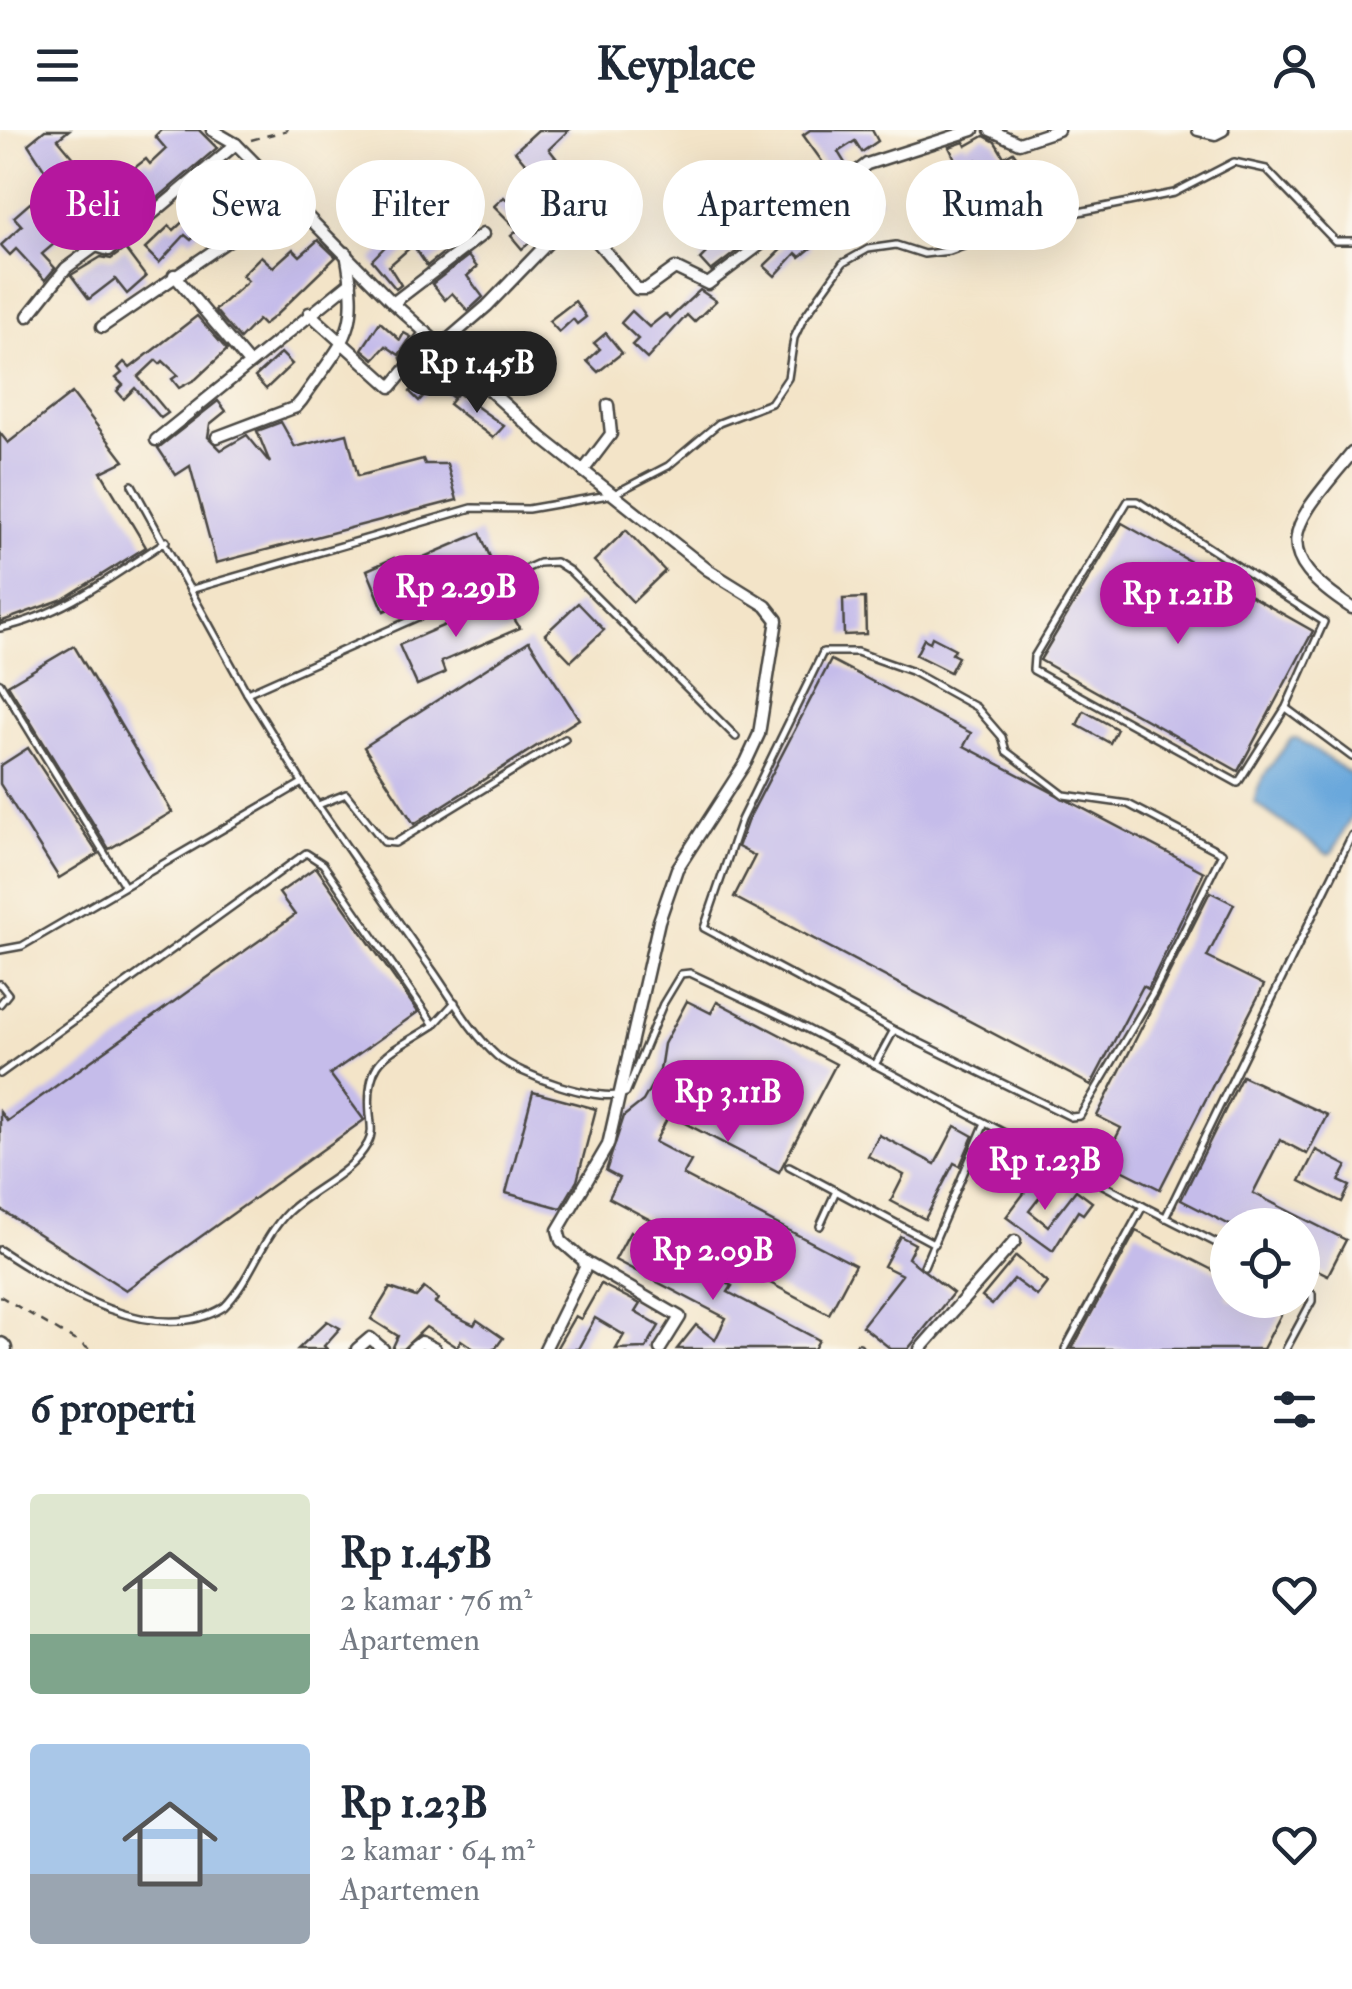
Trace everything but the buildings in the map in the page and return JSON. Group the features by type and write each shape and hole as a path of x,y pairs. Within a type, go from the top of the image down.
{"street":[{"path":"212,130 236,144 252,160"},
{"path":"443,344 487,306 567,223 575,221 585,228 637,288 646,289 675,268 708,284 868,164 973,130"},
{"path":"990,130 1019,143 1058,130"},
{"path":"1198,130 1215,134 1223,130"},
{"path":"156,212 236,144"},
{"path":"316,224 393,303 583,471 708,570 766,606 778,626 759,734 746,762 689,845 664,900 605,1153 558,1230 561,1241 584,1261 680,1316 660,1349"},
{"path":"28,316 66,268 91,250"},
{"path":"102,327 212,250"},
{"path":"393,303 462,250"},
{"path":"217,437 296,407 340,345 350,330 355,304 346,252"},
{"path":"174,275 248,362"},
{"path":"156,440 351,282"},
{"path":"310,314 340,345 393,386 410,364 407,357 426,332"},
{"path":"583,471 612,434 608,405"},
{"path":"1352,453 1303,516 1294,546 1310,573 1352,608"},
{"path":"1340,468 1352,477"},
{"path":"920,1349 1015,1241"},
{"path":"545,1349 583,1274 584,1261"},
{"path":"358,1349 370,1338 383,1349"},
{"path":"412,1349 420,1342 435,1349"}],"lane":[{"path":"193,588 472,508 528,509 614,494 668,466 718,424 771,403 788,378 794,338 803,319 843,263 868,249 896,245 924,254 950,250 1030,222 1133,198 1174,193 1234,162 1266,169 1334,241 1352,241"},
{"path":"132,485 193,588 247,693 302,782 454,1002 497,1056 576,1090 618,1096 634,1081 663,1004 681,974 690,973 775,1013 1210,1240"},
{"path":"1136,501 1324,622 1286,707 1244,778 1230,782 1033,670 1034,658 1128,502 1136,501"},
{"path":"0,628 32,621 166,542"},
{"path":"247,693 539,564 556,562 570,571 736,738"},
{"path":"823,652 857,652 911,671 976,707 1002,737 1006,751 1064,795 1128,804 1222,853 1153,993 1080,1116 1072,1117 894,1030 708,934 702,923 724,880 741,820 823,652"},
{"path":"0,683 124,885"},
{"path":"1286,707 1352,757"},
{"path":"318,805 346,794 384,842 395,844 566,739"},
{"path":"0,950 22,946 302,782"},
{"path":"1165,1218 1352,836"},
{"path":"0,1074 306,853 323,864 434,1025"},
{"path":"0,984 8,994 0,1004"},
{"path":"183,1330 222,1310 289,1211 354,1166 372,1138 368,1081 375,1064 434,1025 454,1002"},
{"path":"875,1065 894,1030"},
{"path":"924,1266 985,1123"},
{"path":"789,1166 935,1244"},
{"path":"820,1226 836,1191"},
{"path":"1065,1349 1142,1206"},
{"path":"0,1250 120,1324"},
{"path":"1286,1349 1303,1318"}],"path":[{"path":"236,144 288,130"},
{"path":"0,1296 89,1349"}],"water":[{"path":"1297,738 1352,775 1352,815 1332,853 1327,854 1255,803 1268,769 1291,739"}]}
